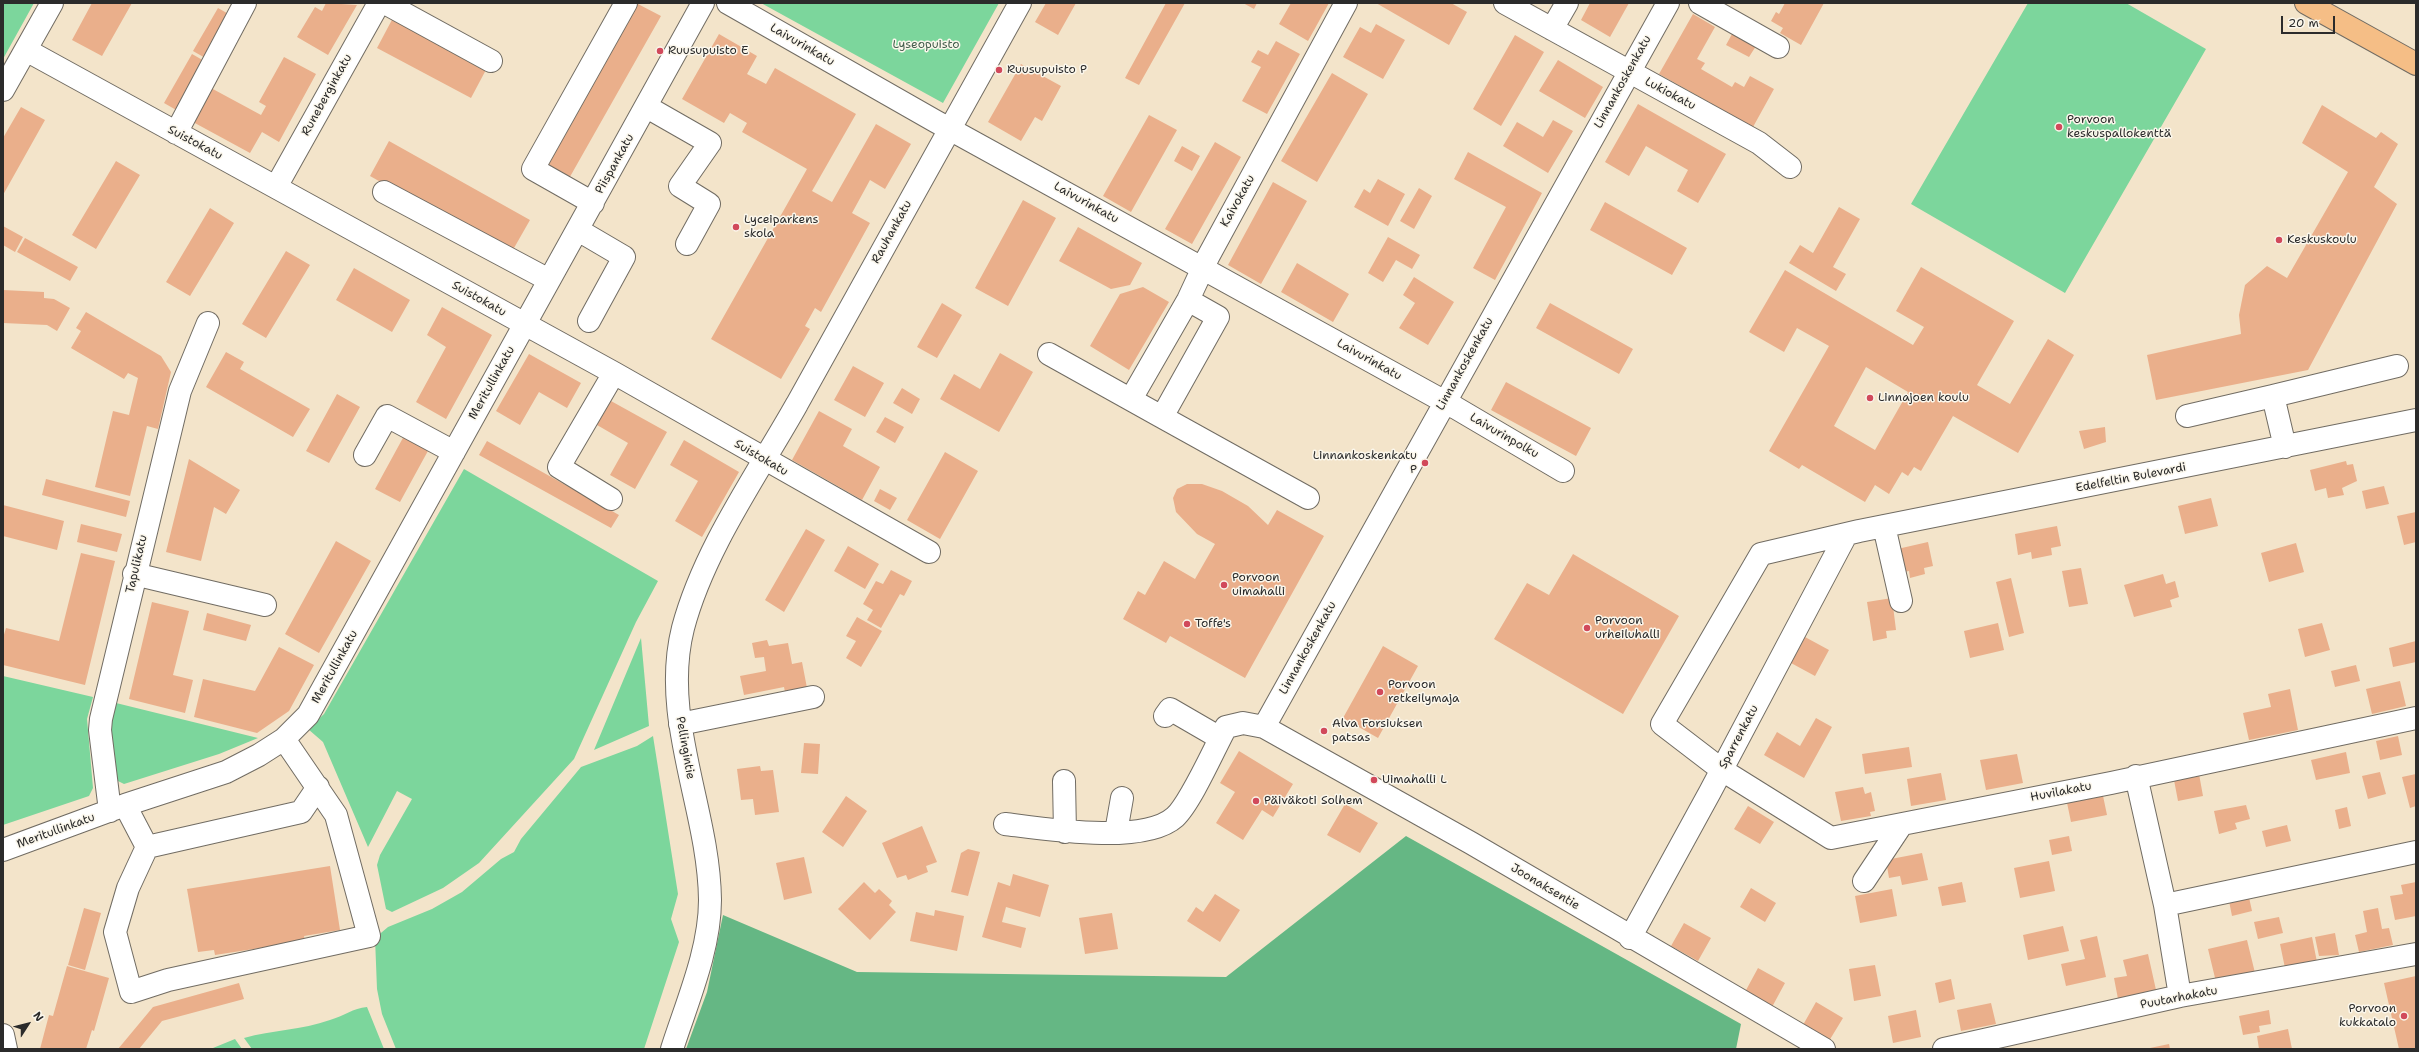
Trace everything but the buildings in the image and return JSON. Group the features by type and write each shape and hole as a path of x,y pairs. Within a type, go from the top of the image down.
{"main road":[{"path":"2306,3 2416,64"}],"street":[{"path":"3,90 52,3"},
{"path":"176,133 246,3"},
{"name":"Runeberginkatu","path":"276,187 379,3"},
{"path":"385,3 491,61"},
{"path":"593,203 533,169 626,3"},
{"name":"Piispankatu","path":"524,324 647,107 703,3"},
{"name":"Laivurinkatu","path":"728,3 1444,402"},
{"name":"Rauhankatu","path":"765,461 1020,3"},
{"name":"Kaivokatu","path":"1130,399 1188,300 1202,267 1346,3"},
{"name":"Lukiokatu","path":"1504,3 1759,143 1790,168"},
{"path":"1552,29 1567,3"},
{"name":"Linnankoskenkatu","path":"1264,727 1628,72 1668,3"},
{"path":"1700,3 1778,47"},
{"name":"Suistokatu","path":"26,50 614,373 765,461 929,552"},
{"path":"647,107 710,143 680,186 709,204 687,244"},
{"path":"384,192 549,280"},
{"path":"578,230 624,257 589,321"},
{"path":"1162,417 1218,317 1188,300"},
{"name":"Tapulikatu","path":"117,808 100,730 101,719 134,574 180,391 208,323"},
{"name":"Meritullinkatu","path":"3,850 117,808 226,772 260,755 284,739 308,715 318,700 524,324"},
{"path":"1049,354 1308,498"},
{"path":"2187,416 2397,366"},
{"path":"611,499 559,467 614,373"},
{"path":"2273,396 2285,447"},
{"name":"Laivurinpolku","path":"1444,402 1563,471"},
{"path":"365,455 387,416 454,452"},
{"name":"Edelfeltin Bulevardi","path":"1722,770 1662,724 1761,554 1884,526 2416,420"},
{"name":"Pellingintie","path":"672,1049 701,959 710,914 708,874 676,700 678,663 683,628 717,543 765,461"},
{"path":"1884,526 1901,601"},
{"name":"Sparrenkatu","path":"1630,938 1722,770 1846,535"},
{"path":"134,574 265,605"},
{"path":"680,724 813,697"},
{"path":"1165,716 1170,709 1220,738"},
{"name":"Huvilakatu","path":"1722,770 1831,838 2416,718"},
{"name":"Joonaksentie","path":"1005,824 1065,832 1116,832 1148,830 1162,825 1175,817 1188,798 1226,728 1243,723 1264,727 1470,843 1630,938 1824,1049"},
{"path":"147,847 128,888 115,932 130,992 176,978 369,936 336,815 284,739"},
{"path":"2136,776 2165,905 2180,996"},
{"path":"1064,781 1065,832"},
{"path":"147,847 301,812 318,787"},
{"path":"1116,832 1122,798"},
{"path":"117,808 147,847"},
{"path":"1864,881 1902,824"},
{"path":"2165,905 2416,852"},
{"name":"Puutarhakatu","path":"1944,1049 2180,996 2416,954"},
{"path":"3,1035 6,1049"}],"green space":[{"path":"3,3 34,3 3,59"},
{"name":"Lyseopuisto","path":"761,3 999,3 943,103"},
{"name":"Porvoon keskuspallokenttä","path":"2028,3 2126,3 2206,49 2065,293 1911,204"},
{"path":"464,469 658,581 636,622 574,759 479,863 443,888 392,912 386,909 377,865 380,855 412,799 397,791 368,847 323,742 308,729 324,714"},
{"path":"641,638 649,726 594,750"},
{"path":"3,676 93,697 87,719 93,788 89,796 3,825"},
{"path":"112,702 258,738 219,754 124,784 118,781 110,746"},
{"path":"653,736 678,894 671,919 679,942 644,1049 396,1049 382,1014 377,989 375,938 388,927 432,909 462,892 501,859 514,852 521,839 581,767 637,746"},
{"path":"1406,836 1741,1024 1736,1049 686,1049 707,992 723,915 857,972 1226,977"},
{"path":"367,1007 384,1049 252,1049 244,1038 319,1023 357,1009"},
{"path":"235,1039 242,1049 210,1049 213,1048"}],"place":[{"name":"Ruusupuisto E","path":"660,51"},
{"name":"Ruusupuisto P","path":"999,70"},
{"name":"Porvoon keskuspallokenttä","path":"2059,127"},
{"name":"Lyceiparkens skola","path":"736,227"},
{"name":"Keskuskoulu","path":"2279,240"},
{"name":"Linnajoen koulu","path":"1870,398"},
{"name":"Linnankoskenkatu P","path":"1425,463"},
{"name":"Porvoon uimahalli","path":"1224,585"},
{"name":"Toffe's","path":"1187,624"},
{"name":"Porvoon urheiluhalli","path":"1587,628"},
{"name":"Porvoon retkeilymaja","path":"1380,692"},
{"name":"Alva Forsiuksen patsas","path":"1324,731"},
{"name":"Uimahalli L","path":"1374,780"},
{"name":"Päiväkoti Solhem","path":"1256,801"},
{"name":"Porvoon kukkatalo","path":"2404,1016"}]}
